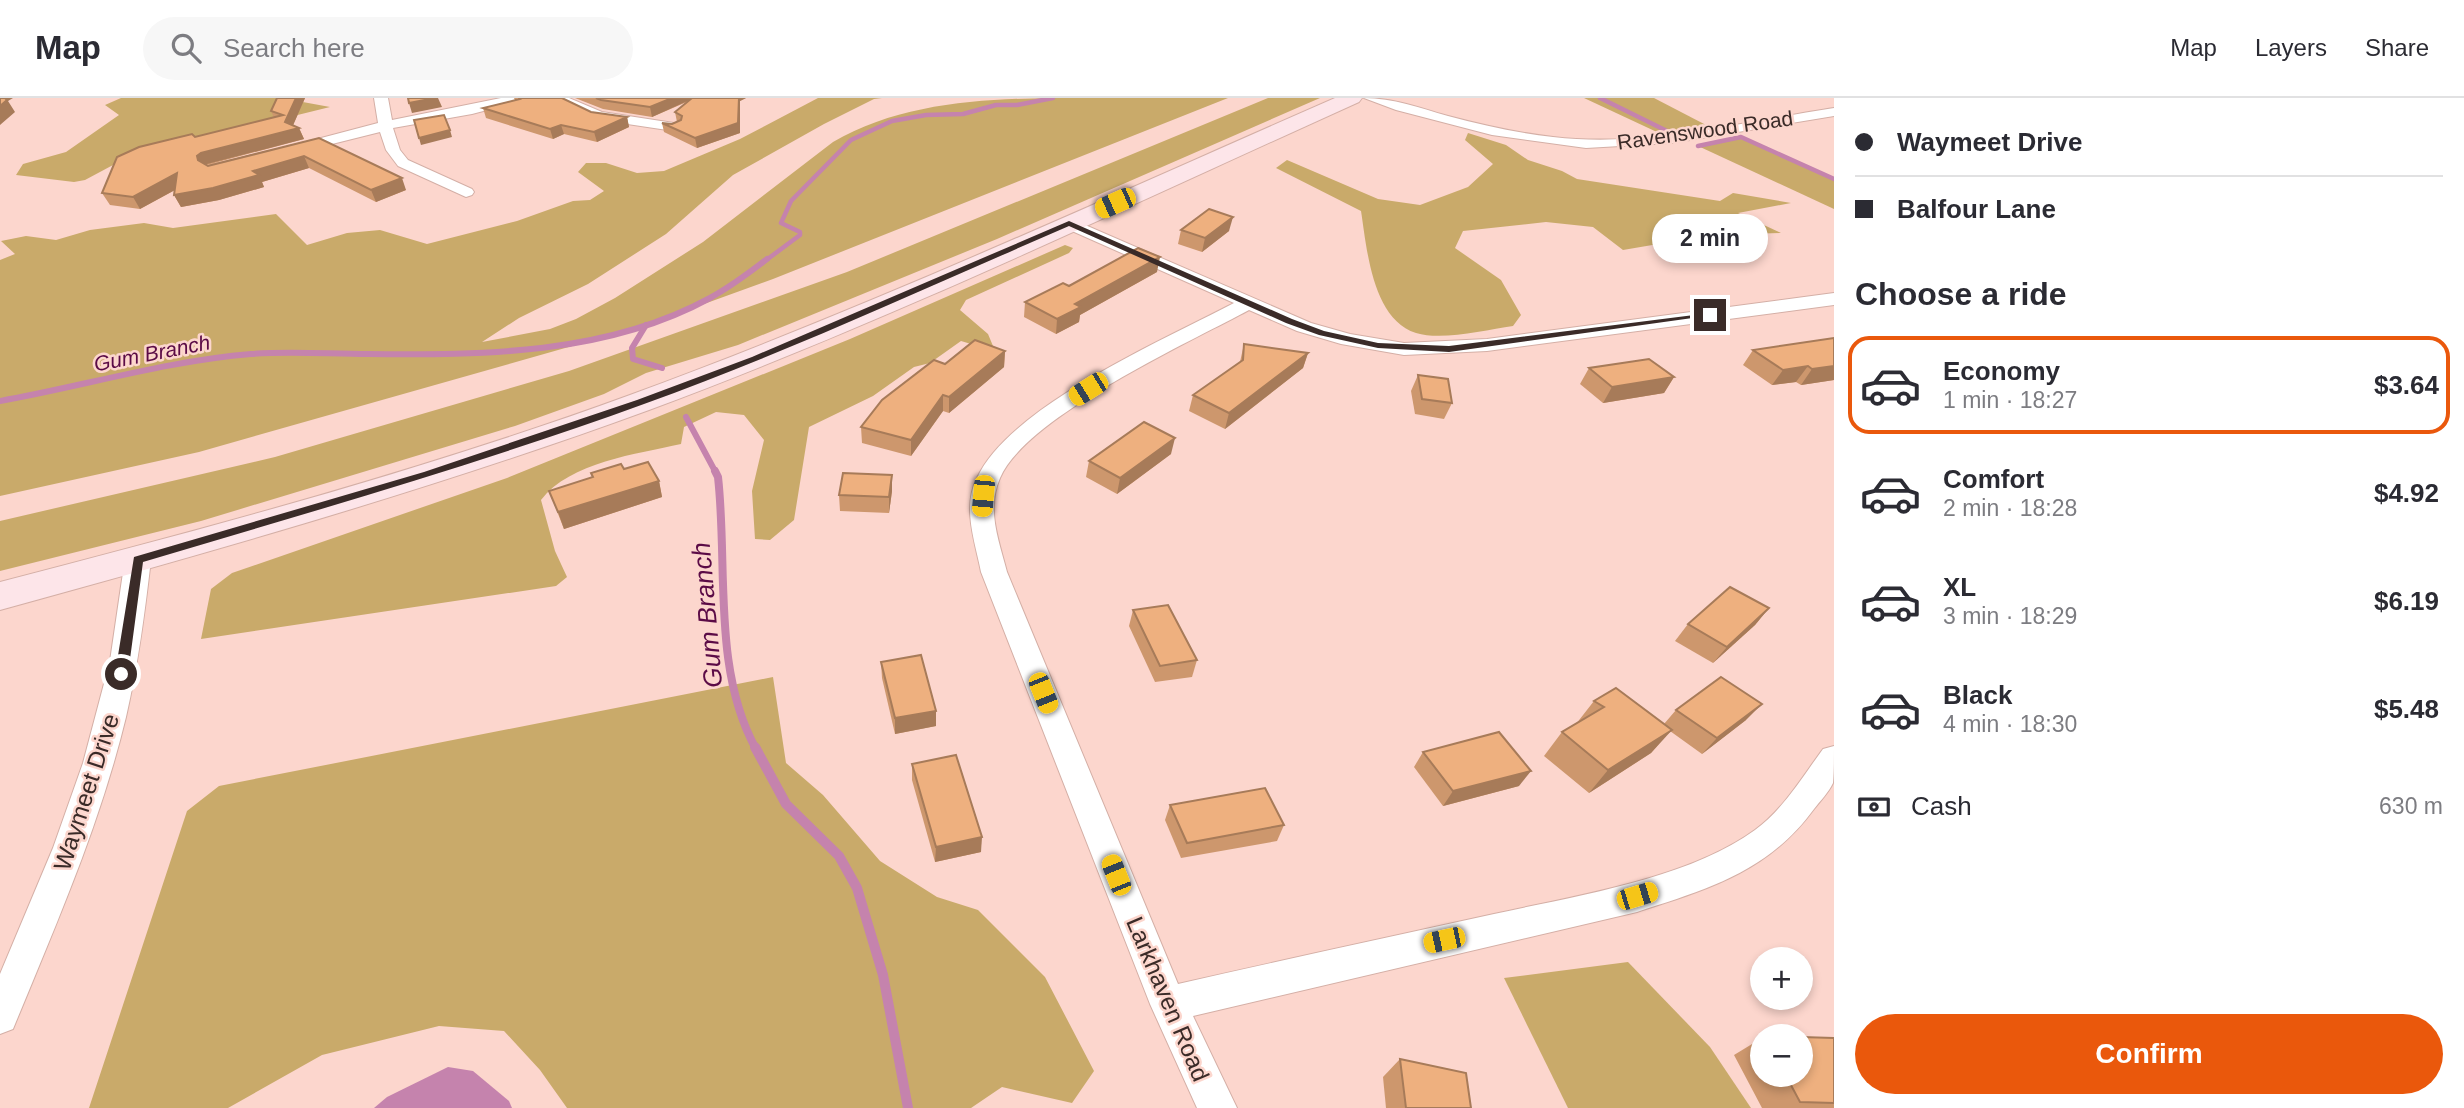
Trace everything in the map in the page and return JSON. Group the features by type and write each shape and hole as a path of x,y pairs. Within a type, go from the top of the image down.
{"main road":[{"path":"0,596 437,472 641,402 768,353 1352,98"}],"street":[{"path":"381,98 385,125 396,156 403,163 466,192"},
{"path":"279,153 385,125 472,110 516,98"},
{"path":"558,98 599,116 674,127"},
{"name":"Ravenswood Road","path":"1371,98 1501,133 1596,144 1665,139 1834,111"},
{"path":"1816,102 1834,111"},
{"path":"1069,223 1304,327 1348,340 1427,350 1487,345 1834,299"},
{"name":"Larkhaven Road","path":"1217,1108 1168,1004 994,572 981,515 983,496 998,459 1018,436 1088,389 1248,303"},
{"name":"Waymeet Drive","path":"0,1016 60,874 101,754 121,674 138,559"},
{"path":"1168,1004 1539,920 1637,896 1691,879 1737,859 1768,839 1793,813 1834,758"}],"shaded area":[{"path":"121,98 281,98 330,107 128,157 85,180 74,182 16,175 23,164 66,152 119,115 105,105"},
{"path":"818,98 882,98 874,99 824,124 733,175 666,234 588,284 519,318 482,342 550,329 576,319 615,298 703,242 833,142 862,127 925,109 990,100 1228,98 773,279 646,325 199,452 0,496 0,260 15,254 1,241 26,236 56,240 90,230 144,223 173,228 276,214 307,245 347,233 380,230 427,244 517,221 573,201 590,200 604,191 578,172 586,163 606,163 637,173 664,171 740,139"},
{"path":"1268,98 1320,98 997,239 738,345 646,373 604,394 515,426 201,521 0,571 0,521 275,457 569,371 847,272"},
{"path":"1584,98 1654,98 1706,125 1659,133"},
{"path":"1468,133 1506,145 1528,160 1577,179 1720,201 1733,193 1791,203 1738,213 1781,233 1711,235 1623,250 1593,227 1546,222 1463,231 1455,248 1501,280 1521,315 1513,326 1438,336 1416,333 1401,325 1381,298 1369,263 1361,211 1276,168 1287,160 1378,199 1420,205 1468,187 1493,164 1465,140"},
{"path":"1741,137 1834,178 1834,209 1698,146"},
{"path":"1065,245 1073,248 1069,253 966,300 960,310 988,334 993,346 981,347 961,341 930,363 914,367 873,396 809,427 794,520 770,540 755,539 752,491 764,440 744,415 716,412 684,427 681,444 586,468 554,487 541,500 555,551 567,577 556,586 201,639 211,589 232,573 507,478 850,339"},
{"path":"773,677 786,763 823,795 880,861 937,897 978,910 1045,977 1094,1071 1072,1103 1002,1087 971,1108 567,1108 540,1070 504,1031 439,1026 322,1055 228,1108 89,1108 187,811 219,786"},
{"path":"1628,962 1710,1047 1751,1108 1568,1108 1504,978"},
{"path":"448,1067 473,1071 509,1101 512,1108 374,1108 387,1097"}],"building":[{"path":"0,98 7,100 0,106"},
{"path":"277,98 296,98 285,122 299,128 201,153 197,156 198,160 208,166 319,138 402,178 371,190 304,156 253,171 259,175 213,188 174,195 177,173 133,197 102,193 117,157 139,147 192,134 195,137 283,115 271,111"},
{"path":"408,98 435,98 409,103"},
{"path":"519,98 562,98 591,112 627,117 594,132 561,125 550,129 483,108"},
{"path":"596,98 672,98 650,107"},
{"path":"692,98 739,98 738,123 695,138 662,123 672,124 681,120 682,116 675,112"},
{"path":"444,115 450,130 419,138 414,120"},
{"path":"1209,209 1233,217 1205,238 1181,230"},
{"path":"1138,248 1160,257 1075,304 1081,307 1057,319 1025,302 1063,283 1069,286"},
{"path":"1834,338 1834,366 1783,370 1753,350"},
{"path":"975,340 1005,351 949,397 943,395 911,440 861,427 882,400 934,360 945,364"},
{"path":"1244,344 1308,353 1229,413 1193,395 1243,360"},
{"path":"1649,359 1674,377 1612,387 1589,368"},
{"path":"1418,375 1448,379 1452,403 1422,399"},
{"path":"1144,422 1175,438 1120,478 1089,461"},
{"path":"648,462 659,481 558,512 549,491 593,477 591,473 621,464 624,469"},
{"path":"843,473 892,475 889,497 839,495"},
{"path":"1730,587 1769,608 1727,647 1688,624"},
{"path":"1168,605 1197,660 1160,666 1133,610"},
{"path":"921,655 936,711 895,718 881,662"},
{"path":"1721,677 1762,704 1717,738 1676,710"},
{"path":"1616,688 1672,730 1608,770 1562,732 1604,707 1594,701"},
{"path":"1499,732 1531,771 1453,791 1423,752"},
{"path":"956,755 982,837 936,847 912,764"},
{"path":"1265,788 1284,825 1187,843 1170,805"},
{"path":"1813,1037 1834,1038 1834,1103 1800,1102 1792,1087 1813,1087"},
{"path":"1400,1059 1466,1073 1471,1108 1406,1108"}],"waterway":[{"name":"Gum Branch","path":"765,261 800,235 800,232 781,223 791,201 851,140 892,121 926,115 963,114 996,105 1017,105 1053,98"},
{"path":"1600,98 1669,132"},
{"path":"1698,146 1741,137 1834,179"},
{"name":"Gum Branch","path":"646,325 710,298 767,259"},
{"name":"Gum Branch","path":"0,401 219,357 295,353 499,352 586,341 646,325"},
{"name":"Gum Branch","path":"646,325 632,348 633,359 662,368"},
{"name":"Gum Branch","path":"686,417 716,473"},
{"name":"Gum Branch","path":"716,473 721,511 727,651 742,718 756,748"},
{"name":"Gum Branch","path":"756,748 786,804 839,856 857,888 883,975 908,1108"}],"route":[{"path":"121,674 138,559 427,475 641,402 755,358 1069,223 1289,321 1322,333 1378,346 1449,349 1710,315"}]}
